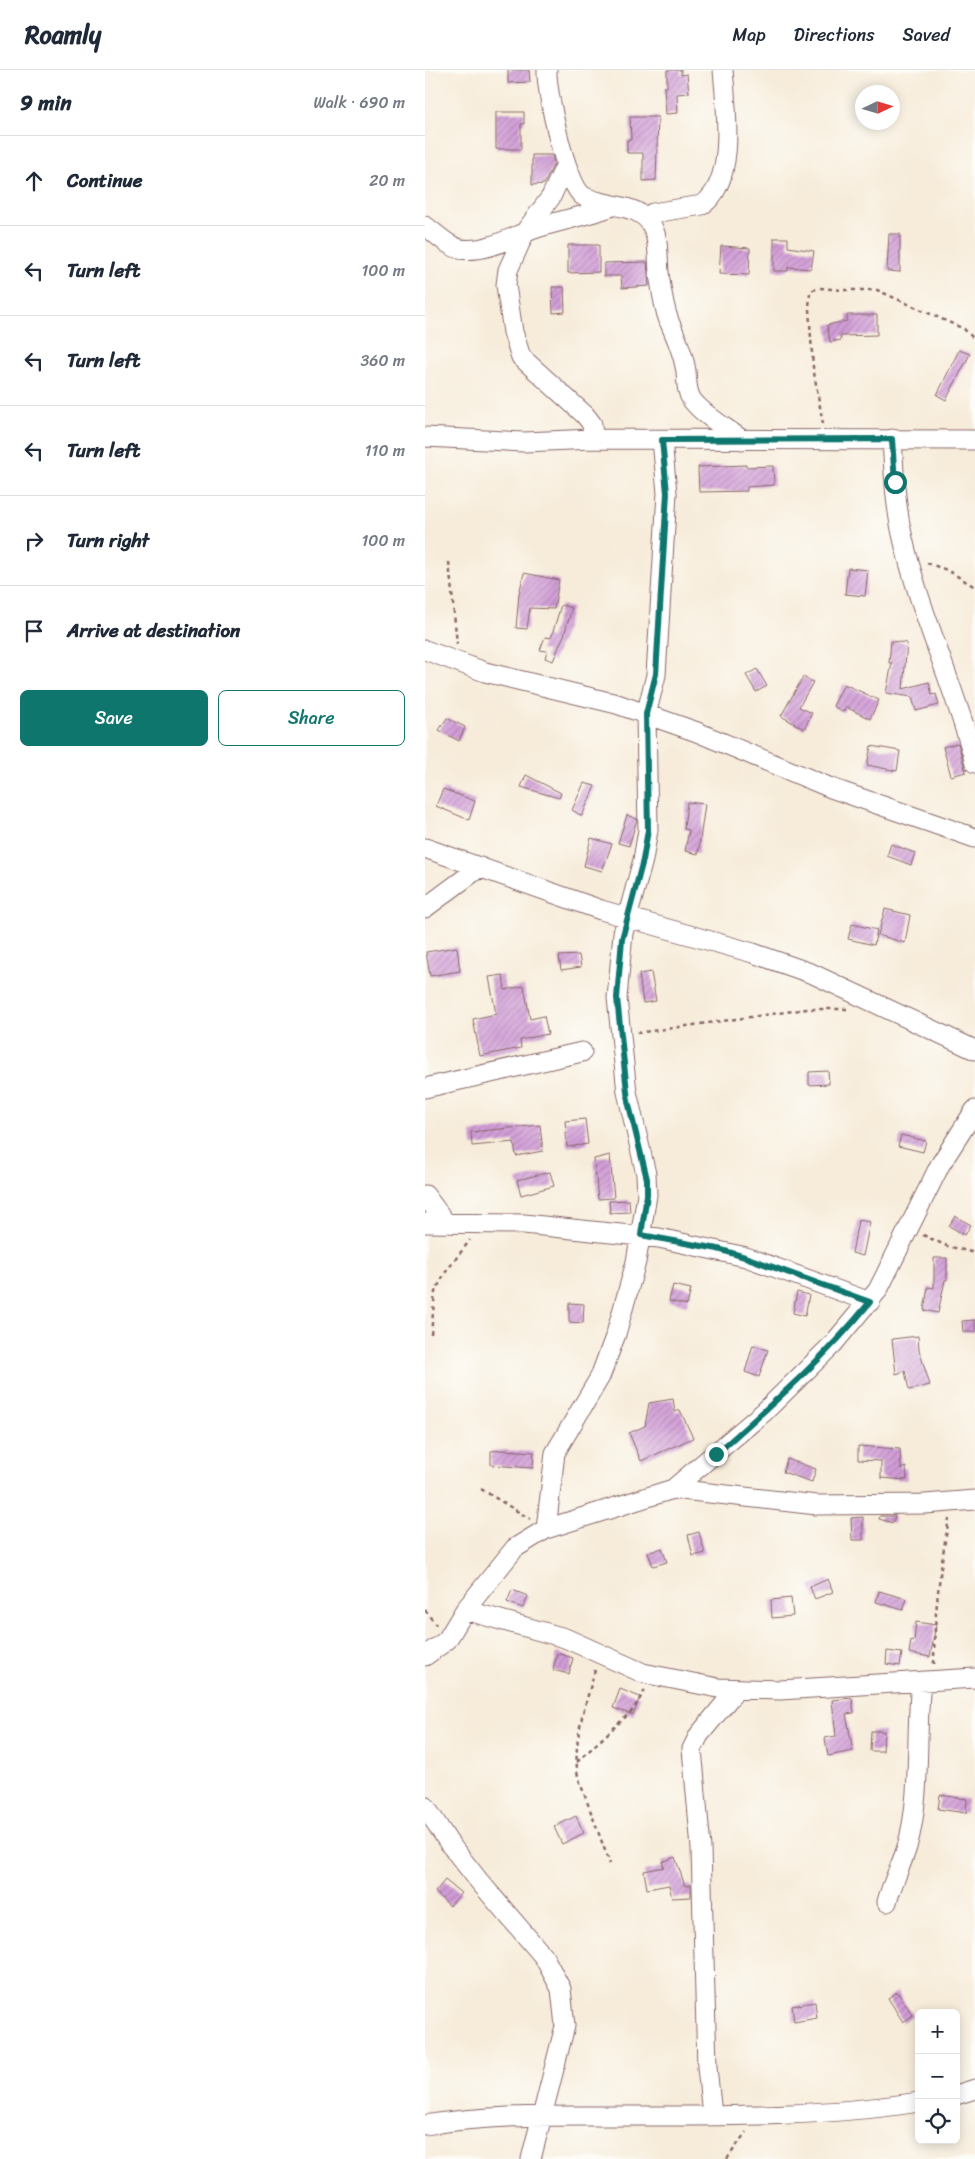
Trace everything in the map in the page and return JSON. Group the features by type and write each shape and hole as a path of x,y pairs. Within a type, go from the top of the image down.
{"street":[{"path":"547,70 550,102 566,164 575,186 581,194 613,206 630,209 645,217 655,233 663,299 682,354 688,393 702,410 742,440"},
{"path":"645,217 653,213 702,205 717,189 725,160 727,142 723,70"},
{"path":"566,164 551,197 525,232 505,281 518,351 533,370 585,415 592,424 593,439"},
{"path":"425,226 449,244 461,249 493,245 525,232 613,206"},
{"path":"425,437 524,442 593,439 975,440"},
{"path":"892,439 898,512 908,557 962,716 975,763"},
{"path":"546,1529 555,1453 600,1377 621,1318 641,1235 647,1195 647,1179 628,1101 618,992 622,939 643,860 648,830 646,714 656,674 667,493 662,440"},
{"path":"425,650 485,672 589,696 646,714 697,732 831,788 975,838"},
{"path":"425,848 570,900 753,953 813,974 975,1050"},
{"path":"425,908 480,867"},
{"path":"425,1088 582,1052"},
{"path":"425,1656 447,1640 465,1610 515,1548 546,1529 673,1489 764,1412 833,1344 870,1302 886,1276 940,1165 975,1110"},
{"path":"425,1195 445,1222"},
{"path":"425,1223 487,1223 580,1228 641,1235 718,1249 870,1302"},
{"path":"673,1489 817,1505 975,1500"},
{"path":"465,1610 551,1633 654,1676 736,1690 780,1690 975,1678"},
{"path":"887,1902 893,1878 907,1847 928,1681"},
{"path":"712,2115 707,2067 701,1848 692,1749 699,1735 736,1690"},
{"path":"425,1806 432,1833 479,1882 543,1957 561,1989 565,2026 531,2159"},
{"path":"960,2094 975,2089"},
{"path":"425,2125 507,2116 756,2115 853,2111 915,2103"}],"path":[{"path":"824,441 823,417 813,367 809,309 810,295 813,290 877,290 964,329 975,340"},
{"path":"908,557 947,570 975,587"},
{"path":"449,562 458,663"},
{"path":"623,1035 807,1009 851,1009"},
{"path":"431,1334 435,1292 445,1273 473,1237 487,1223"},
{"path":"908,1228 947,1246 975,1253"},
{"path":"481,1489 546,1529"},
{"path":"928,1681 944,1540 949,1518 949,1502"},
{"path":"600,1654 578,1732 576,1762 578,1777 610,1864"},
{"path":"576,1762 633,1710 654,1676"},
{"path":"727,2159 756,2115"}],"building":[{"path":"508,70 529,70 530,82 508,83"},
{"path":"667,70 681,70 681,75 687,74 689,93 677,94 678,113 666,114 664,87 667,87"},
{"path":"496,112 524,112 524,124 521,124 521,149 496,149"},
{"path":"630,117 658,117 656,180 643,181 643,153 627,153 627,140 631,140"},
{"path":"532,155 552,155 554,164 544,184 532,185"},
{"path":"889,234 900,234 900,272 887,271"},
{"path":"774,238 788,238 788,247 814,251 811,269 788,267 788,271 774,271"},
{"path":"568,245 599,245 599,272 568,273"},
{"path":"721,246 750,248 749,275 719,274"},
{"path":"647,262 649,286 622,288 621,276 604,276 604,263"},
{"path":"552,287 564,287 565,312 553,313"},
{"path":"847,315 877,315 877,335 840,336 841,340 830,342 827,325 847,321"},
{"path":"959,350 970,354 946,400 937,395"},
{"path":"746,465 746,467 773,466 774,485 747,487 747,491 699,492 698,467"},
{"path":"848,568 868,570 865,596 845,594"},
{"path":"524,573 559,580 554,609 530,608 527,629 516,628 519,594"},
{"path":"561,605 572,608 564,635 553,661 545,658 547,651 540,650 545,637 551,638"},
{"path":"891,641 907,643 903,689 929,682 932,695 936,694 939,705 916,711 912,697 886,693 892,663 889,663"},
{"path":"757,669 767,686 756,692 746,675"},
{"path":"803,677 813,682 799,707 812,713 804,729 781,716"},
{"path":"844,684 879,700 870,719 846,707 843,712 833,706"},
{"path":"447,718 465,727 459,741 439,730"},
{"path":"958,743 966,772 951,776 943,747"},
{"path":"871,746 900,751 897,771 867,765"},
{"path":"526,775 561,793 559,798 521,787"},
{"path":"584,783 595,786 582,816 572,810"},
{"path":"443,789 475,801 469,820 436,806"},
{"path":"687,802 705,804 698,854 685,851 689,830 684,829"},
{"path":"627,815 637,819 629,846 618,843"},
{"path":"591,838 612,844 602,871 584,866"},
{"path":"891,844 915,853 911,865 887,856"},
{"path":"885,909 910,915 905,943 878,935"},
{"path":"852,924 877,930 874,945 848,939"},
{"path":"457,947 460,971 430,976 426,952"},
{"path":"579,955 581,967 561,970 559,956"},
{"path":"651,972 656,1001 643,1003 639,974"},
{"path":"503,975 505,990 524,986 530,1019 544,1016 548,1034 520,1040 521,1048 480,1056 473,1019 496,1014 489,977"},
{"path":"828,1071 829,1084 809,1085 809,1072"},
{"path":"585,1119 588,1144 567,1147 565,1121"},
{"path":"540,1125 543,1151 516,1156 514,1142 472,1146 471,1132"},
{"path":"901,1135 926,1141 923,1152 898,1146"},
{"path":"610,1155 614,1198 598,1199 594,1159"},
{"path":"550,1172 554,1186 521,1195 517,1180"},
{"path":"629,1200 630,1212 610,1213 609,1201"},
{"path":"955,1216 971,1225 965,1235 949,1226"},
{"path":"858,1220 870,1222 863,1256 852,1253"},
{"path":"934,1258 947,1258 947,1280 945,1280 938,1313 924,1310 928,1287 934,1288"},
{"path":"673,1285 691,1289 687,1305 669,1301"},
{"path":"797,1292 809,1295 805,1316 793,1313"},
{"path":"569,1303 584,1304 583,1323 569,1322"},
{"path":"975,1320 975,1332 963,1332 962,1321"},
{"path":"918,1336 919,1350 930,1385 909,1390 905,1371 896,1374 892,1339"},
{"path":"753,1345 768,1350 759,1377 745,1372"},
{"path":"673,1399 675,1412 680,1410 693,1438 641,1461 629,1433 645,1426 649,1403"},
{"path":"858,1446 900,1449 901,1469 906,1467 907,1480 881,1478 881,1461 858,1460"},
{"path":"491,1451 534,1452 533,1468 491,1465"},
{"path":"787,1459 816,1469 812,1482 783,1472"},
{"path":"880,1516 895,1516 893,1523 879,1519"},
{"path":"863,1517 863,1540 852,1540 851,1518"},
{"path":"699,1532 705,1553 693,1556 688,1535"},
{"path":"662,1548 667,1562 653,1566 648,1553"},
{"path":"828,1579 833,1592 815,1599 810,1587"},
{"path":"512,1590 528,1596 523,1608 507,1602"},
{"path":"879,1591 907,1599 903,1610 876,1602"},
{"path":"791,1598 793,1616 772,1618 771,1600"},
{"path":"916,1622 936,1625 930,1657 909,1653 911,1640 914,1641"},
{"path":"887,1651 902,1653 900,1666 886,1664"},
{"path":"557,1653 573,1658 569,1674 553,1670"},
{"path":"620,1689 640,1697 633,1715 613,1708"},
{"path":"852,1698 854,1713 846,1714 853,1751 828,1756 825,1738 836,1736 832,1700"},
{"path":"871,1731 884,1731 883,1751 870,1751"},
{"path":"940,1795 967,1799 966,1813 938,1809"},
{"path":"576,1816 584,1833 562,1844 554,1827"},
{"path":"675,1857 685,1886 691,1885 691,1897 672,1898 669,1885 647,1889 644,1871 664,1867 662,1862"},
{"path":"445,1880 461,1893 450,1906 435,1892"},
{"path":"897,1992 913,2015 903,2022 888,1998"},
{"path":"815,2002 817,2018 794,2022 792,2006"}],"route":[{"path":"716,1454 764,1412 833,1344 870,1302 718,1249 641,1235 647,1195 647,1179 628,1101 623,1035 617,998 621,977 623,933 629,918 648,830 649,784 646,714 656,674 667,493 662,440 824,441 892,439 895,482"}]}
